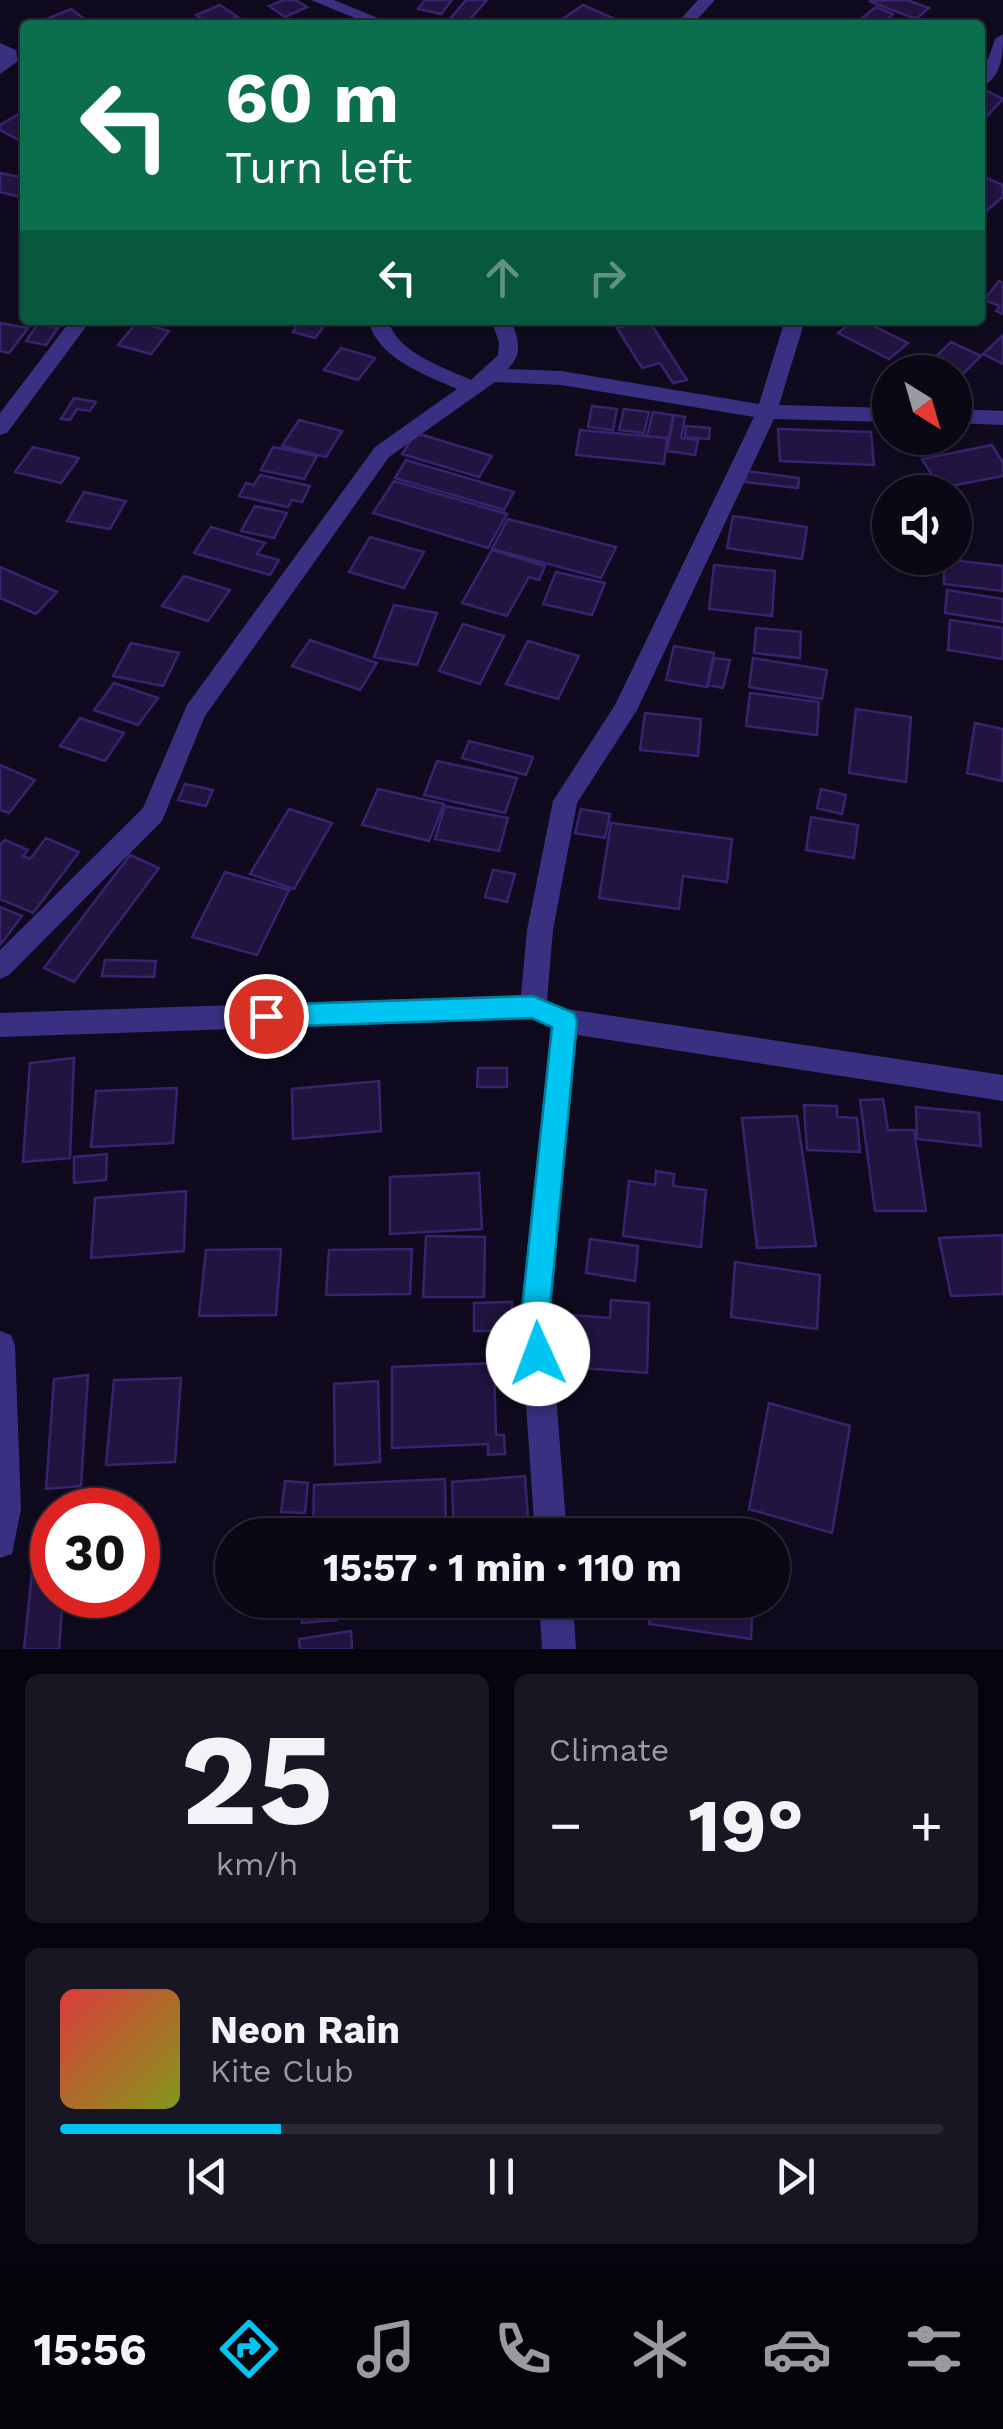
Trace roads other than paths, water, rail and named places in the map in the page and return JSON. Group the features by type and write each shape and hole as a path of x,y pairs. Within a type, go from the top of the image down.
{"street":[{"path":"319,0 373,20"},
{"path":"689,20 707,0"},
{"path":"985,77 998,60 1003,39"},
{"path":"0,48 10,54 10,61 0,69"},
{"path":"0,428 77,325"},
{"path":"378,325 388,344 470,388"},
{"path":"0,967 153,814 194,712 382,452 491,375 508,357 509,342 503,325"},
{"path":"533,1007 540,930 565,801 625,710 767,412 794,325"},
{"path":"491,375 561,378 767,412 872,415"},
{"path":"972,417 1003,418"},
{"path":"0,1025 533,1007 565,1021 1003,1088"},
{"path":"550,1518 535,1318 565,1021"},
{"path":"0,1346 6,1509 0,1542"},
{"path":"557,1618 559,1649"}]}
